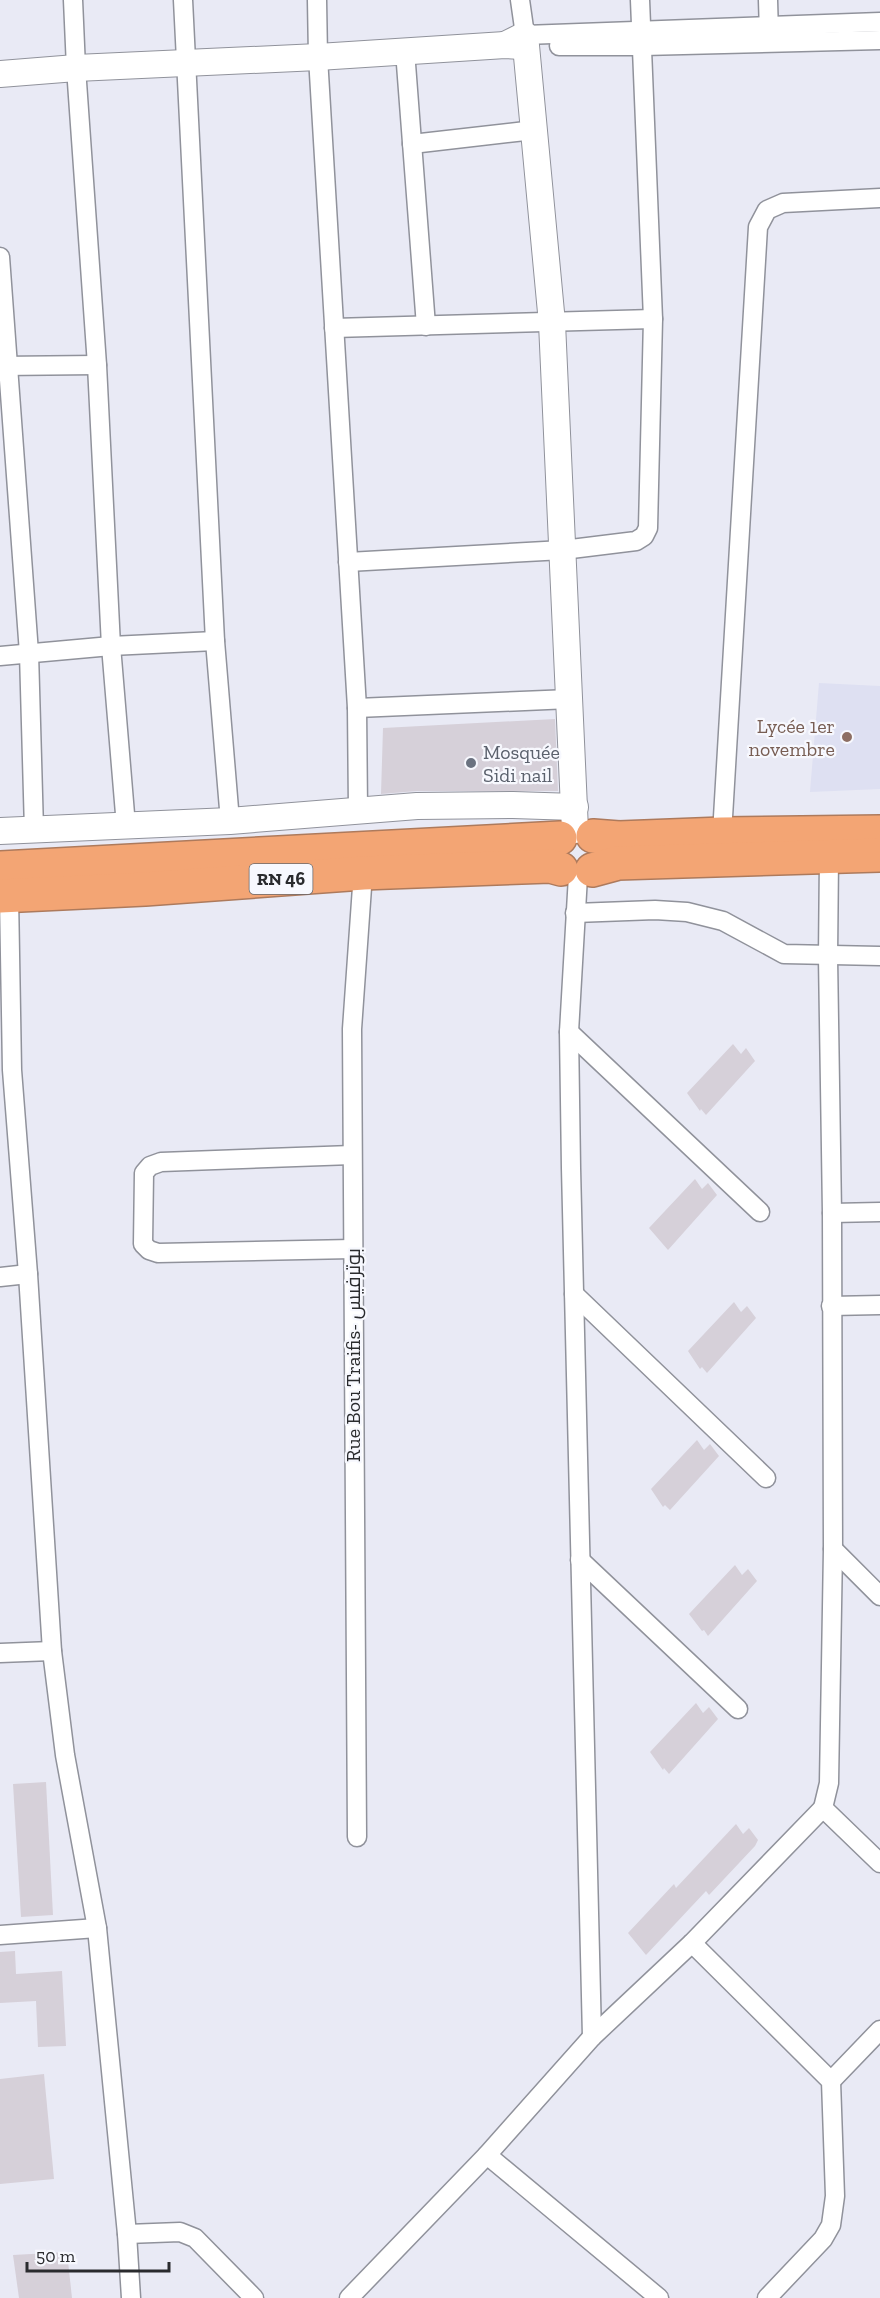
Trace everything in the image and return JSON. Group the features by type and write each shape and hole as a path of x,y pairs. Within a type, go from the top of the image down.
{"highway":[{"name":"RN 46","path":"3,886 576,847 619,838 880,832"},
{"name":"RN 46","path":"576,847 618,864 880,855"},
{"name":"RN 46","path":"3,886 145,889 363,873 550,866 576,847"}],"street":[{"path":"73,0 97,365 111,646 126,826"},
{"path":"183,0 215,641 230,821"},
{"path":"317,0 318,57 357,708 358,810"},
{"path":"520,0 519,42 534,130 552,323 576,847 569,1032 592,2037"},
{"path":"348,562 563,550 636,541 644,536 648,528 653,319 640,0"},
{"path":"768,0 770,43"},
{"path":"642,39 769,24 880,22"},
{"path":"0,74 187,62 318,57 519,42 642,39 770,43 880,40"},
{"path":"405,51 426,326"},
{"path":"412,144 534,130"},
{"path":"722,834 758,227 767,210 783,203 880,198"},
{"path":"0,257 9,512 29,653 33,830"},
{"path":"334,328 653,319"},
{"path":"3,366 97,365"},
{"path":"0,656 111,646 215,641"},
{"path":"357,708 570,699"},
{"path":"0,831 230,821 417,806 513,805 576,847"},
{"path":"349,2298 487,2155 592,2037 692,1943 823,1808 827,1799 833,1549 829,857"},
{"name":"Rue Bou Traifis- بوترفيس","path":"357,1837 352,1029 363,873"},
{"path":"3,886 12,1070 28,1274 52,1651 65,1755 97,1928 127,2234 131,2298"},
{"path":"575,913 655,910 687,912 723,921 784,954 828,957 880,956"},
{"path":"569,1032 760,1212"},
{"path":"352,1155 161,1162 150,1166 144,1173 143,1244 149,1250 158,1253 352,1249"},
{"path":"832,1213 880,1212"},
{"path":"0,1276 28,1274"},
{"path":"574,1294 766,1478"},
{"path":"831,1306 880,1305"},
{"path":"833,1549 880,1596"},
{"path":"580,1560 738,1709"},
{"path":"0,1653 52,1651"},
{"path":"823,1808 880,1863"},
{"path":"0,1935 97,1928"},
{"path":"692,1943 831,2081 835,2196 831,2225 823,2239 767,2298"},
{"path":"831,2081 880,2030"},
{"path":"487,2155 659,2298"},
{"path":"127,2234 180,2232 195,2238 254,2298"}],"shaded area":[{"name":"Lycée 1er novembre","path":"819,683 880,686 880,789 810,792"}],"building":[{"name":"Mosquée Sidi nail","path":"555,719 558,791 417,791 381,794 383,728"},
{"path":"733,1044 741,1054 746,1048 755,1061 706,1115 701,1109 700,1111 687,1093"},
{"path":"695,1179 702,1189 708,1183 717,1195 668,1250 649,1228"},
{"path":"734,1302 741,1312 747,1306 756,1318 707,1373 702,1367 700,1369 688,1351"},
{"path":"697,1440 704,1450 710,1444 719,1456 670,1510 665,1505 663,1507 651,1489"},
{"path":"735,1565 742,1575 748,1569 757,1581 708,1636 689,1614"},
{"path":"696,1703 703,1713 709,1707 718,1719 669,1774 664,1768 663,1770 650,1752"},
{"path":"46,1782 53,1915 21,1917 13,1784"},
{"path":"736,1824 743,1834 749,1828 758,1840 755,1846 709,1895 706,1891 646,1955 628,1933 674,1884 676,1888"},
{"path":"15,1951 16,1974 62,1971 66,2046 38,2047 36,2001 0,2003 0,1952"},
{"path":"44,2074 54,2179 0,2184 0,2079"},
{"path":"67,2252 72,2298 19,2298 13,2255"}],"place":[{"name":"Lycée 1er novembre","path":"847,737"},
{"name":"Mosquée Sidi nail","path":"471,763"}]}
